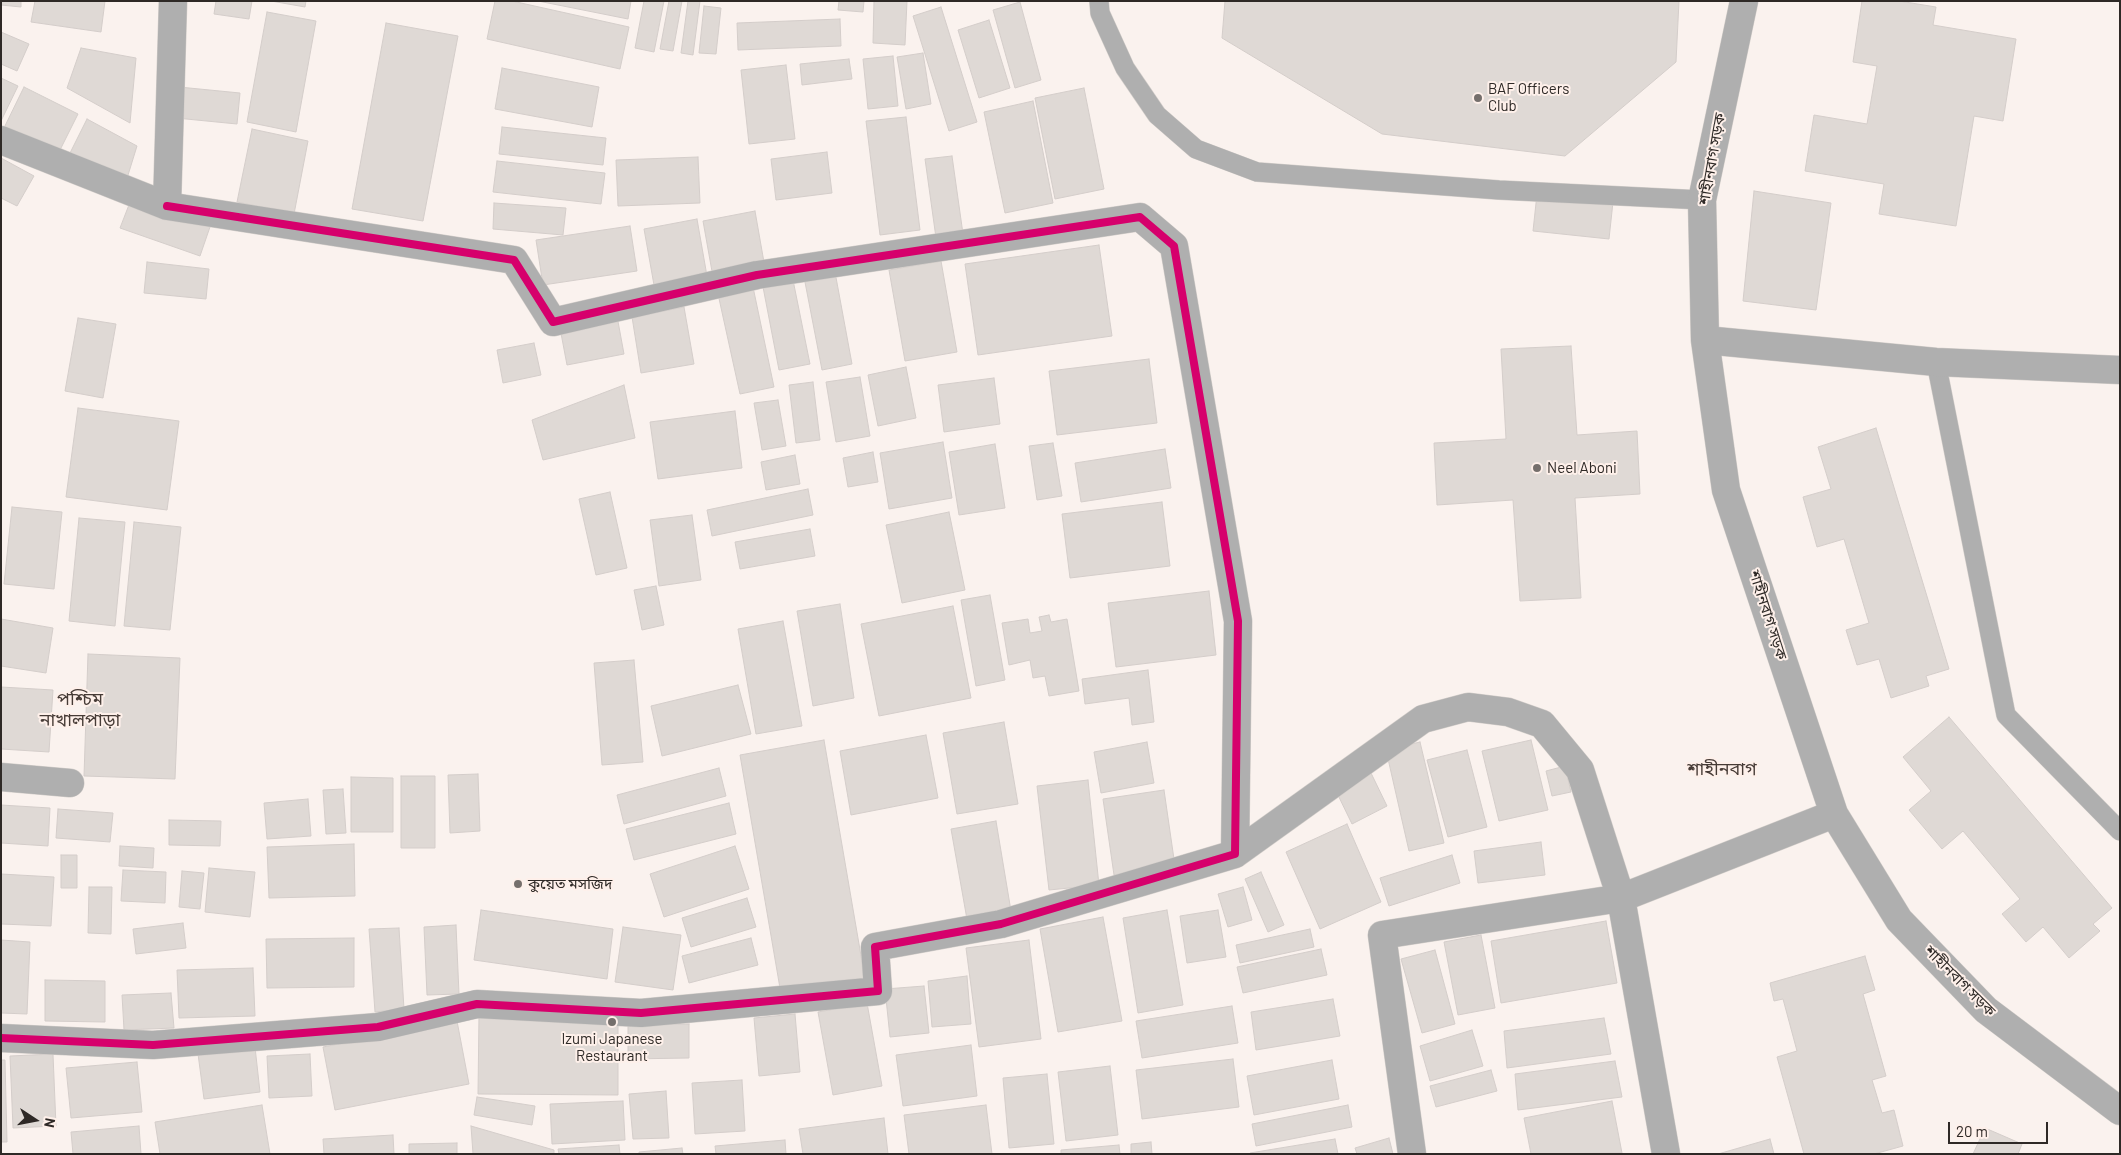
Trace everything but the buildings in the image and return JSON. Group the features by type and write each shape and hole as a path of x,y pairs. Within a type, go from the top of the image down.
{"street":[{"path":"167,206 172,1"},
{"name":"শাহীনবাগ সড়ক","path":"1744,1 1702,200 1706,340 1726,490 1834,814 1900,920 1986,1010 2120,1111"},
{"path":"1,140 167,206 514,260 553,322 757,275 1140,217 1174,246 1238,621 1235,854"},
{"path":"1706,340 1936,362 2120,370"},
{"path":"1,1038 153,1045 378,1027 476,1004 641,1013 878,991 875,947 1002,924 1235,854 1423,719 1468,707 1508,712 1542,724 1580,770 1621,898 1666,1154"},
{"path":"1,777 70,783"},
{"path":"1412,1154 1382,935 1621,898 1834,814"}],"lane":[{"path":"1099,1 1100,14 1125,68 1158,115 1196,149 1257,172 1499,190 1702,200"},
{"path":"1936,362 2006,715 2120,832"}],"cycle path":[{"path":"1,1038 153,1045 378,1027 477,1004 641,1013 878,991 875,947 1001,924 1235,854 1238,621 1174,246 1140,217 757,275 553,322 514,260 167,206"}],"place":[{"name":"BAF Officers Club","path":"1478,98"},
{"name":"Neel Aboni","path":"1537,468"},
{"name":"কুয়েত মসজিদ","path":"518,884"},
{"name":"Izumi Japanese Restaurant","path":"612,1022"}],"district":[{"name":"পশ্চিম নাখালপাড়া","path":"80,710"},
{"name":"শাহীনবাগ","path":"1722,769"}]}
